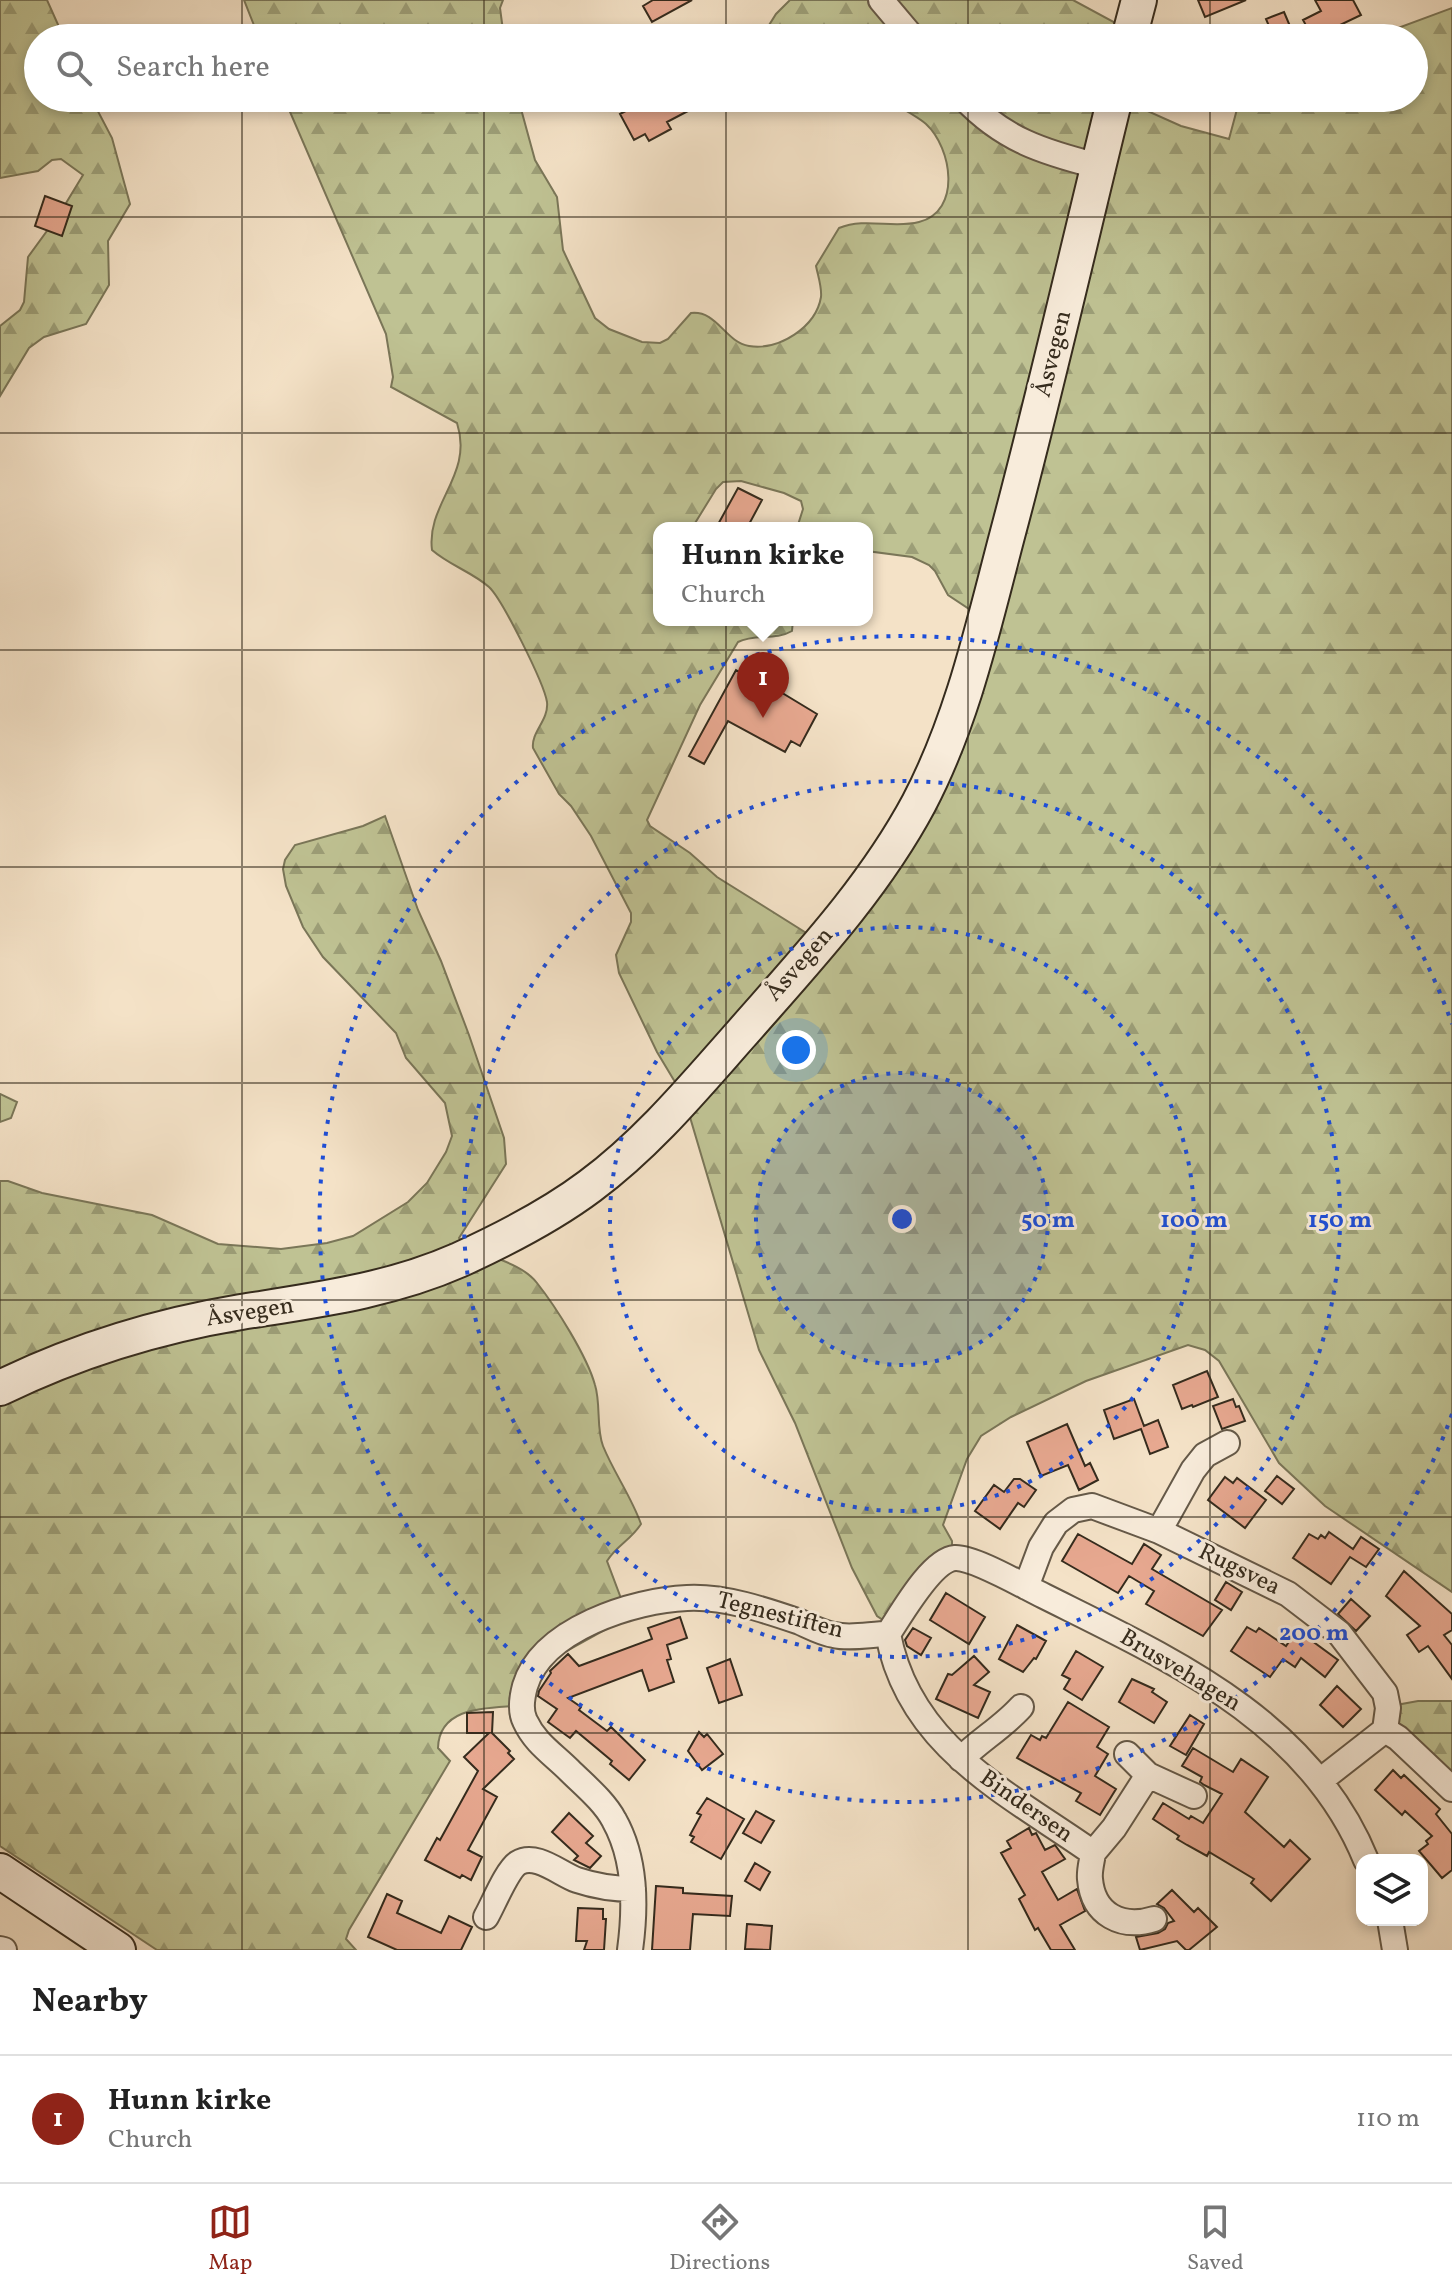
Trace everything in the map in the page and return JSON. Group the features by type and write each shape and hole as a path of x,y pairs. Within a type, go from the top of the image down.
{"main road":[{"path":"1133,24 1139,0"},
{"name":"Åsvegen","path":"0,1388 81,1353 153,1330 318,1302 397,1283 454,1262 522,1230 589,1187 637,1147 700,1080 860,896 920,801 951,732 970,676 1045,391 1112,112"},
{"path":"0,1871 118,1950"}],"street":[{"path":"881,0 901,24"},
{"path":"978,112 1025,145 1098,166"},
{"path":"1159,1531 1193,1470 1205,1455 1227,1443"},
{"name":"Rugsvea","path":"1026,1587 1041,1547 1056,1523 1073,1510 1092,1506 1159,1531 1288,1594 1339,1633 1385,1693 1388,1708 1385,1730"},
{"path":"888,1634 925,1581 942,1563 954,1558 971,1560 1026,1587"},
{"name":"Brusvehagen","path":"1026,1587 1137,1642 1216,1686 1263,1723 1321,1780 1363,1854"},
{"name":"Tegnestiften","path":"630,1950 634,1923 630,1862 613,1817 592,1793 542,1748 523,1719 522,1697 539,1658 559,1641 617,1612 647,1603 686,1598 708,1598 750,1607 833,1635 888,1634"},
{"name":"Bindersen","path":"888,1634 894,1663 910,1697 930,1727 961,1759 998,1790 1093,1853"},
{"name":"Bindersen","path":"961,1759 1008,1722 1021,1707"},
{"path":"1321,1780 1385,1730 1398,1738 1452,1789"},
{"path":"1127,1754 1148,1775 1194,1796"},
{"name":"Bindersen","path":"1148,1775 1114,1828 1093,1853 1090,1878 1096,1901 1108,1915 1122,1922 1138,1924 1154,1919"},
{"path":"486,1917 511,1871 517,1864 528,1860 575,1879 611,1889 633,1889"},
{"path":"1391,1926 1395,1950"}],"green space":[{"path":"0,0 47,0 58,24 24,24 24,112 98,112 112,138 130,204 108,241 109,285 86,324 44,337 29,348 0,396 0,326 20,310 24,302 28,257 83,175 61,159 52,160 38,171 0,178"},
{"path":"244,0 503,0 500,8 502,24 253,24"},
{"path":"790,0 1073,0 1117,24 770,24"},
{"path":"1452,8 1452,1592 1325,1506 1279,1463 1219,1361 1205,1350 1188,1345 1086,1381 1011,1417 981,1436 967,1459 943,1525 952,1541 952,1550 901,1632 877,1616 852,1568 795,1423 759,1350 684,1097 657,1052 619,973 616,955 631,922 631,913 591,836 559,794 533,748 547,708 538,678 512,624 489,587 432,550 436,518 459,458 461,441 457,423 391,387 393,377 386,334 290,112 522,112 535,160 557,197 563,250 595,318 609,329 642,342 660,343 668,339 691,313 700,313 708,316 733,339 761,347 784,341 812,318 821,297 816,266 839,228 859,223 919,222 933,216 942,205 948,178 942,148 926,124 909,112 1150,112 1181,126 1229,139 1236,112 1428,112 1428,24 1409,24","holes":["741,481 801,501 803,509 799,522 873,522 873,552 912,557 929,565 948,595 978,615 918,816 808,934 717,877 690,853 650,826 647,820 700,705 738,642 785,634 792,631 792,626 653,626 653,522 696,522 723,482"]},
{"path":"385,816 418,910 469,1035 504,1138 506,1164 459,1238 473,1249 518,1268 537,1283 570,1332 591,1373 597,1392 603,1446 641,1524 607,1561 628,1617 561,1654 514,1706 466,1712 446,1724 438,1748 450,1761 349,1930 346,1939 356,1950 157,1950 0,1846 0,1181 42,1193 152,1215 218,1244 281,1249 353,1236 408,1202 427,1183 452,1136 445,1103 406,1058 396,1033 323,957 303,927 286,886 283,869 295,845 363,826"},
{"path":"0,1094 17,1102 11,1118 0,1122"},
{"path":"1418,1701 1452,1701 1452,1772 1440,1777 1382,1730 1391,1706"}],"building":[{"path":"653,0 692,0 652,22 643,6"},
{"path":"1198,0 1246,0 1205,17"},
{"path":"1315,0 1353,0 1361,15 1342,24 1305,24 1303,20 1321,11"},
{"path":"1284,12 1289,24 1268,24 1266,19"},
{"path":"686,112 667,122 671,129 649,141 645,134 634,140 620,114"},
{"path":"45,196 72,206 62,236 35,226"},
{"path":"738,488 762,500 750,522 719,522"},
{"path":"736,670 763,685 764,682 817,714 800,746 791,741 785,752 728,721 704,764 689,756"},
{"path":"1207,1371 1218,1397 1182,1409 1173,1385"},
{"path":"1134,1399 1144,1426 1158,1420 1168,1447 1150,1454 1141,1429 1114,1439 1104,1410"},
{"path":"1233,1399 1245,1421 1222,1429 1213,1406"},
{"path":"1067,1424 1085,1466 1090,1463 1098,1480 1079,1490 1068,1465 1041,1476 1027,1442"},
{"path":"1277,1476 1294,1489 1282,1504 1265,1491"},
{"path":"1225,1477 1233,1483 1237,1478 1266,1500 1245,1528 1208,1500"},
{"path":"1014,1479 1020,1479 1036,1490 1024,1507 1018,1503 1000,1529 975,1511 994,1485 1004,1492"},
{"path":"1329,1532 1353,1549 1361,1537 1379,1549 1366,1567 1350,1557 1331,1584 1293,1558 1309,1534 1318,1539 1321,1535 1325,1538"},
{"path":"1078,1534 1132,1564 1144,1544 1161,1555 1152,1569 1222,1610 1203,1636 1146,1604 1154,1591 1129,1576 1118,1593 1062,1561"},
{"path":"1404,1571 1452,1614 1452,1630 1444,1635 1452,1645 1452,1679 1428,1646 1419,1652 1407,1635 1420,1626 1386,1596"},
{"path":"1226,1582 1242,1592 1231,1610 1215,1600"},
{"path":"946,1593 985,1617 969,1644 930,1620"},
{"path":"1351,1599 1370,1616 1356,1631 1338,1614"},
{"path":"680,1617 687,1638 667,1645 671,1659 667,1660 674,1682 649,1691 642,1670 568,1698 607,1731 611,1727 645,1760 629,1780 610,1764 612,1761 576,1731 570,1738 548,1722 557,1709 538,1696 539,1691 550,1671 568,1654 579,1666 652,1639 648,1628"},
{"path":"1017,1625 1046,1641 1036,1659 1023,1672 999,1659"},
{"path":"1247,1627 1256,1632 1259,1628 1286,1646 1297,1630 1338,1660 1325,1677 1301,1658 1295,1667 1283,1659 1270,1677 1231,1651"},
{"path":"913,1628 931,1638 921,1655 907,1646 905,1640"},
{"path":"1076,1651 1103,1667 1082,1700 1064,1689 1070,1679 1062,1675"},
{"path":"974,1656 989,1672 974,1685 990,1692 978,1718 936,1699 948,1674 952,1675"},
{"path":"730,1659 742,1695 719,1703 707,1668"},
{"path":"1132,1679 1154,1689 1152,1692 1167,1702 1154,1723 1119,1702"},
{"path":"1337,1686 1361,1709 1343,1727 1320,1705"},
{"path":"1068,1702 1109,1727 1097,1747 1108,1754 1095,1776 1116,1789 1100,1815 1076,1801 1081,1793 1017,1758 1031,1735 1040,1740 1042,1736 1046,1738"},
{"path":"493,1712 492,1733 514,1759 483,1789 497,1797 468,1850 482,1857 471,1880 462,1875 460,1878 425,1860 437,1838 440,1840 478,1771 464,1757 489,1733 467,1733 467,1713"},
{"path":"1190,1715 1204,1724 1186,1755 1170,1746"},
{"path":"699,1732 704,1737 707,1734 723,1754 702,1770 688,1751"},
{"path":"1193,1748 1233,1772 1241,1759 1268,1777 1245,1812 1284,1847 1290,1840 1310,1859 1271,1901 1251,1883 1254,1879 1209,1852 1207,1856 1187,1845 1153,1819 1163,1803 1189,1819 1191,1816 1203,1823 1222,1794 1204,1785 1200,1782 1202,1777 1182,1766"},
{"path":"1393,1770 1401,1778 1404,1775 1440,1809 1436,1814 1452,1834 1452,1870 1442,1878 1428,1862 1428,1854 1419,1851 1432,1836 1405,1811 1402,1815 1375,1790"},
{"path":"707,1798 744,1819 721,1859 691,1842 694,1837 690,1835 701,1815 697,1813"},
{"path":"756,1811 774,1821 761,1843 743,1833"},
{"path":"569,1813 593,1836 586,1843 601,1856 590,1868 574,1860 578,1856 552,1832"},
{"path":"1029,1828 1032,1835 1036,1833 1045,1850 1055,1845 1065,1859 1042,1872 1058,1900 1077,1889 1085,1911 1060,1925 1075,1950 1051,1950 1038,1928 1035,1930 1019,1899 1025,1895 1001,1853 1011,1848 1007,1841"},
{"path":"755,1863 770,1872 760,1890 745,1881"},
{"path":"656,1886 683,1888 683,1893 732,1896 730,1916 693,1914 690,1950 652,1950"},
{"path":"1172,1890 1194,1912 1198,1908 1217,1927 1189,1950 1177,1941 1140,1950 1136,1937 1158,1933 1174,1921 1157,1904"},
{"path":"387,1894 402,1901 397,1913 441,1933 449,1916 472,1927 461,1950 397,1950 368,1937"},
{"path":"578,1908 603,1909 603,1919 606,1919 604,1950 584,1950 587,1941 576,1941"},
{"path":"747,1924 772,1926 770,1950 745,1949"}],"place":[{"name":"Hunn kirke","path":"763,718"}]}
